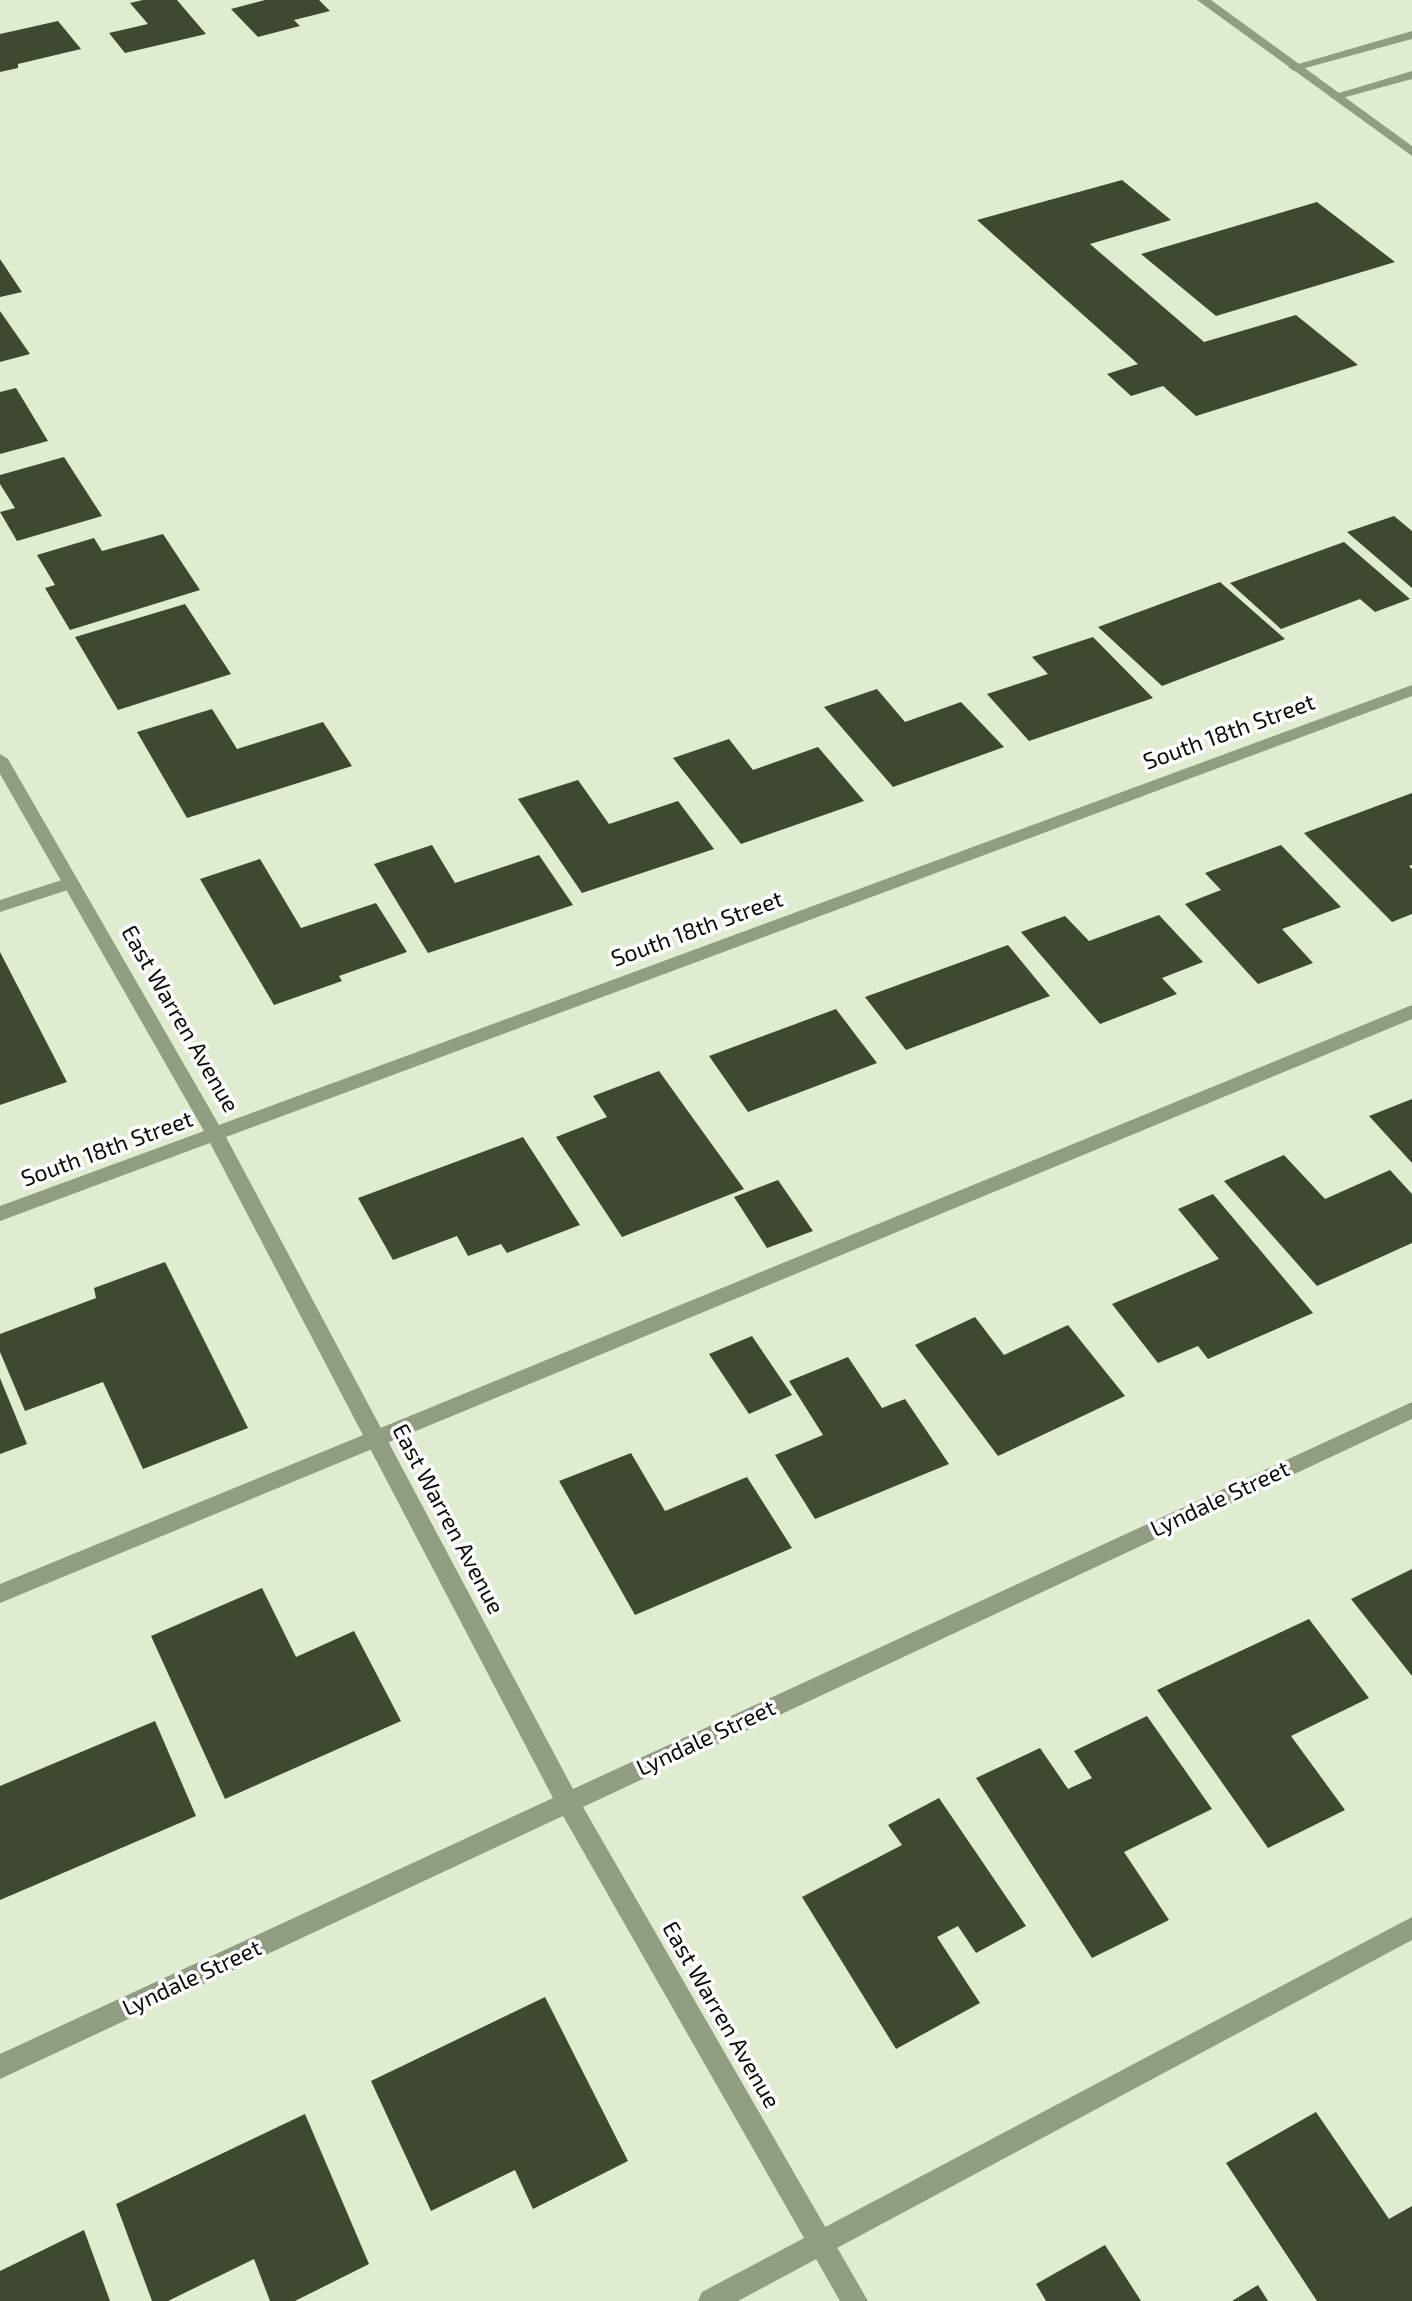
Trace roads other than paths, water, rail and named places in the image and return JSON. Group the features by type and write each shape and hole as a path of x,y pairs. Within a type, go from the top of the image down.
{"street":[{"path":"1203,0 1412,152"},
{"path":"1294,67 1412,35"},
{"path":"1335,96 1412,75"},
{"name":"South 18th Street","path":"0,1214 1412,690"},
{"name":"East Warren Avenue","path":"0,759 215,1134 568,1802 855,2301"},
{"path":"0,906 71,883"},
{"path":"0,1594 1412,1012"},
{"name":"Lyndale Street","path":"0,2067 1412,1410"},
{"path":"711,2301 1412,1928"}]}
